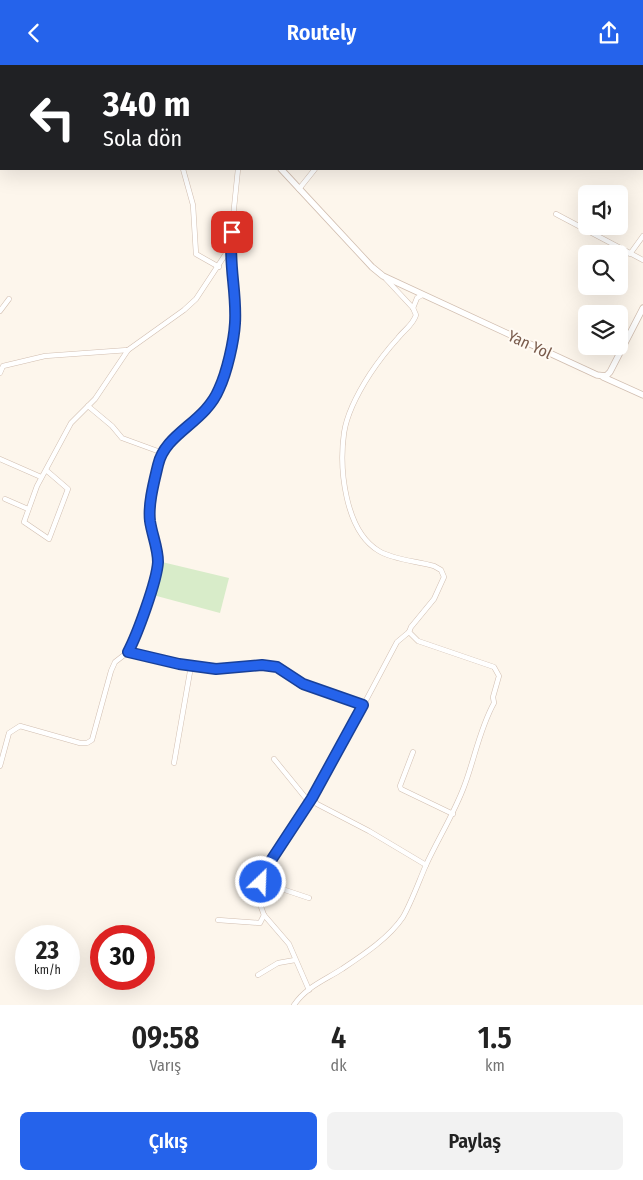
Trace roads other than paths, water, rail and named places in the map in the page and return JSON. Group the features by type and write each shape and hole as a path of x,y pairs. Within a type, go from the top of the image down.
{"street":[{"path":"183,170 193,205 196,254 220,267"},
{"path":"0,765 9,733 20,726 80,743 87,743 92,740 115,662 128,652 135,639 158,568 158,553 149,513 159,462 171,440 195,422 219,390 235,324 230,247 238,170"},
{"name":"Yan Yol","path":"282,170 372,267 383,276 643,395"},
{"path":"299,189 314,170"},
{"path":"556,214 643,261"},
{"path":"630,253 643,236"},
{"path":"46,470 68,489 49,539 24,522 41,477 71,423 95,399 128,350 184,310 196,299 220,267 230,247"},
{"path":"309,990 289,944 264,915 260,904 261,882 270,862 311,800 396,642 409,632 434,599 444,577 441,570 434,566 380,552 363,535 352,516 347,502 344,433 348,418 362,387 392,345 412,324 416,315 413,308 383,276"},
{"path":"413,308 417,298 422,295"},
{"path":"0,311 9,299"},
{"path":"603,377 610,372 643,308"},
{"path":"0,373 2,364 45,356 128,350"},
{"path":"88,406 112,426 122,438 163,453"},
{"path":"0,459 41,477"},
{"path":"5,499 28,509"},
{"path":"294,1005 309,990 369,949 397,924 404,915 426,865 453,814 475,755 486,717 494,703 493,697 499,677 494,667 418,641 409,632"},
{"path":"128,652 191,666 216,669 262,665 277,667 303,684 363,705"},
{"path":"174,763 191,666"},
{"path":"413,752 400,785 401,789 453,814"},
{"path":"274,759 311,800 426,865"},
{"path":"261,882 309,898"},
{"path":"218,920 254,924 260,923 264,915"},
{"path":"258,975 278,963 295,960"}]}
